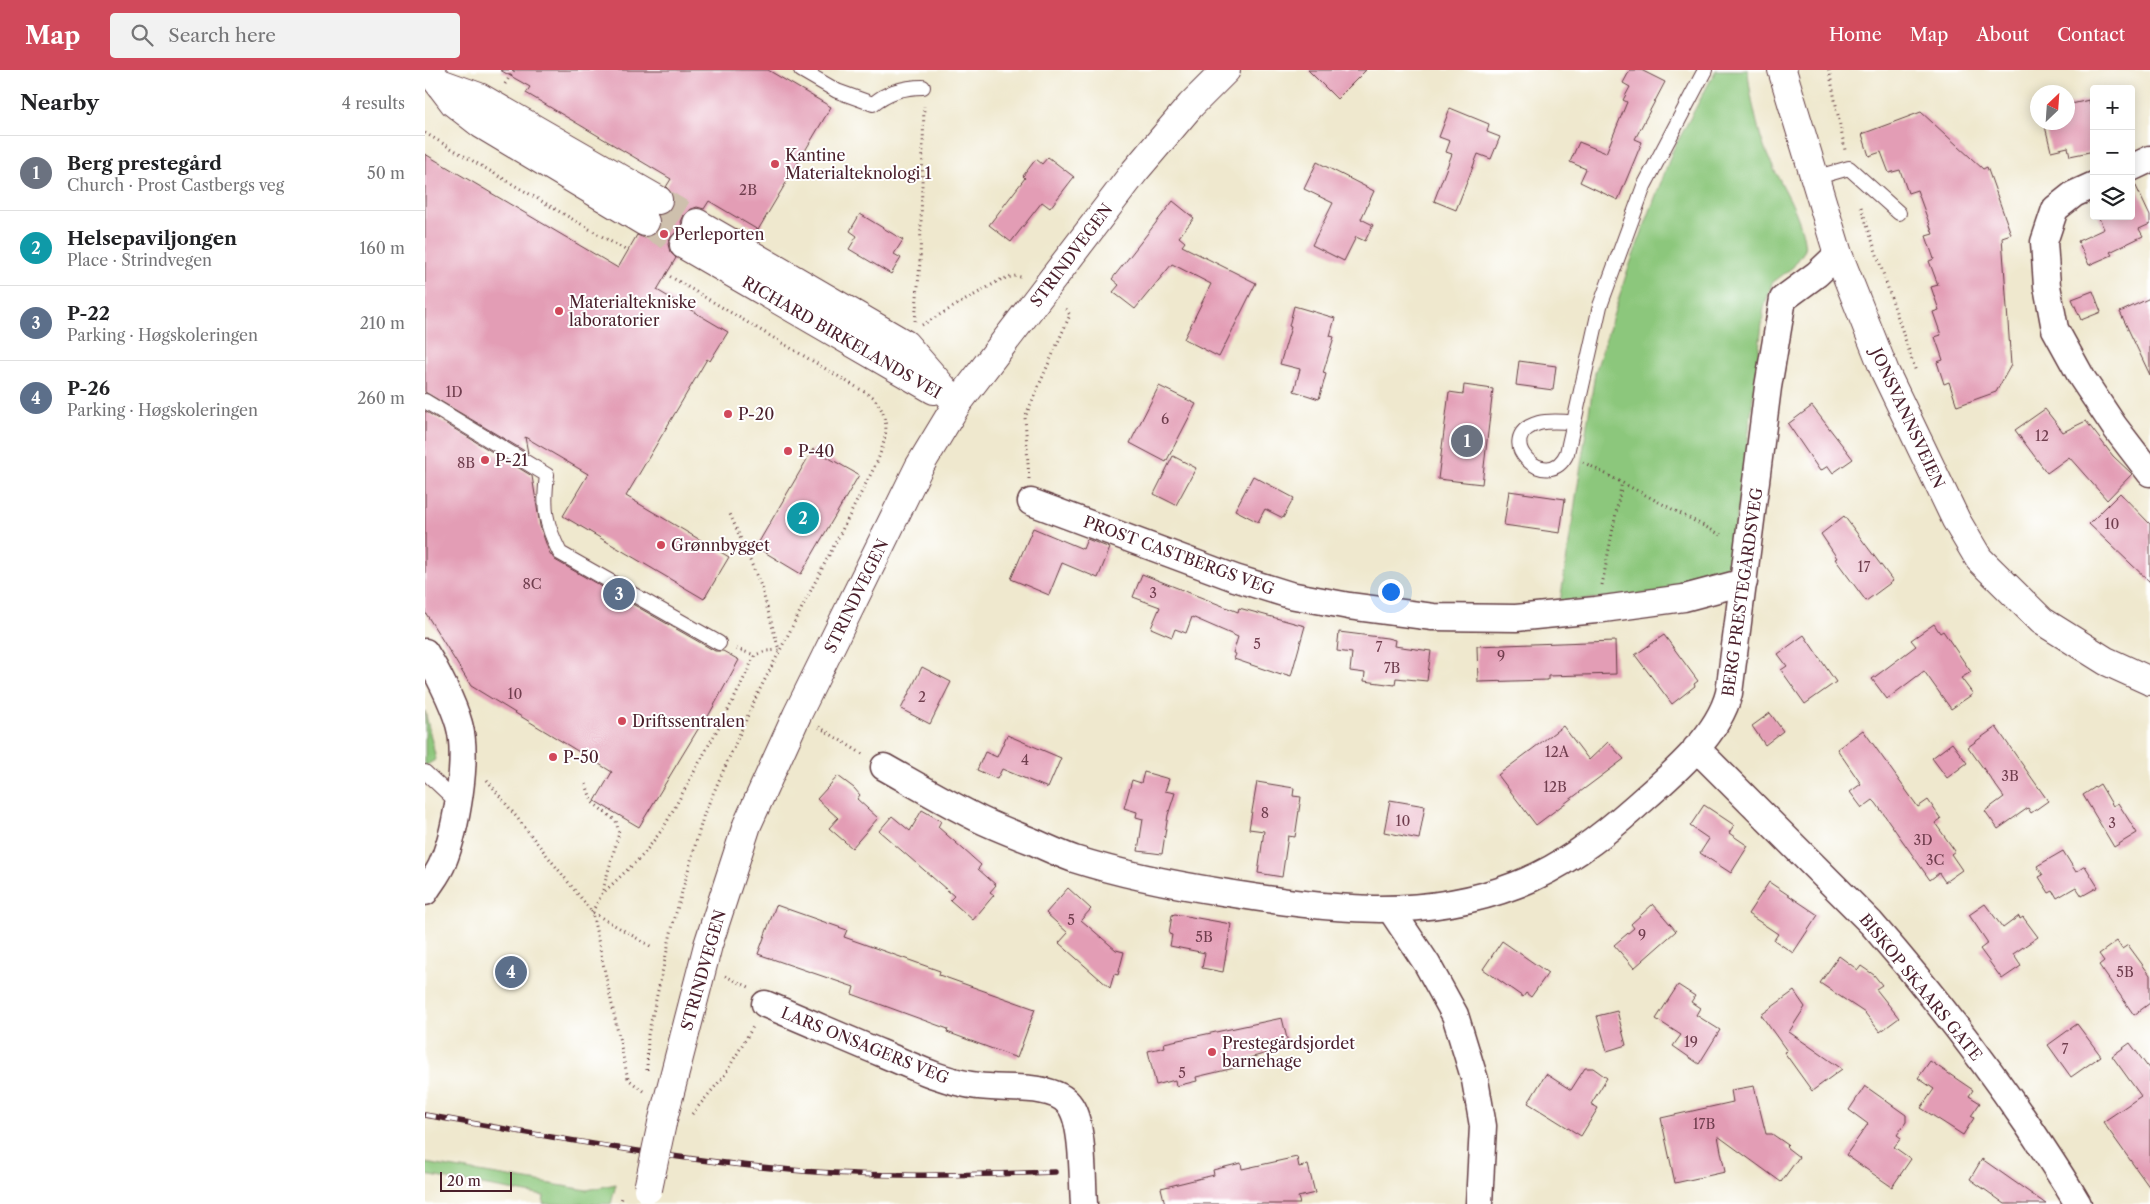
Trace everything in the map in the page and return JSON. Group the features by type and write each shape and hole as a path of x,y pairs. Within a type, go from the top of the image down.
{"street":[{"name":"STRINDVEGEN","path":"646,1197 662,1123 708,945 747,825 797,714 915,476 957,404 1135,170 1191,105 1226,70"},
{"name":"JONSVANNSVEIEN","path":"1782,70 1839,254 1885,372 1956,520 1979,560 2042,621 2106,661 2150,681"},
{"path":"433,76 454,103 481,124 651,211"},
{"path":"2135,166 2150,159"},
{"path":"2090,187 2074,194 2055,209 2044,242 2047,286 2053,320 2055,329 2082,378 2114,426 2150,472"},
{"name":"RICHARD BIRKELANDS VEI","path":"690,234 905,344 957,404 893,365 690,234"},
{"name":"BERG PRESTEGÅRDSVEG","path":"884,767 981,820 1073,858 1163,882 1306,904 1391,910 1429,907 1470,899 1516,885 1549,870 1587,846 1659,786 1696,748 1716,723 1727,702 1768,387 1783,298 1817,274 1839,254"},
{"name":"PROST CASTBERGS VEG","path":"1031,502 1235,578 1291,595 1349,606 1433,617 1516,618 1597,610 1684,598 1744,582"},
{"path":"425,652 459,725 462,749 460,804 443,863 425,892"},
{"name":"BISKOP SKAARS GATE","path":"1696,748 1886,940 1954,1023 2004,1091 2065,1181 2078,1204"},
{"path":"1391,910 1427,964 1455,1016 1475,1080 1483,1126 1479,1204"},
{"name":"LARS ONSAGERS VEG","path":"765,1004 924,1071 952,1080 977,1086 1042,1090 1062,1097 1073,1109 1078,1124 1084,1204"}],"lane":[{"path":"801,70 837,91 873,104 882,96 909,87 923,87"},
{"path":"1574,422 1540,423 1529,427 1519,441 1519,449 1523,456 1529,462 1538,466 1556,467 1563,462 1567,453 1574,422 1600,306 1644,186 1705,70"},
{"path":"1814,178 1849,168 1899,213"},
{"path":"425,401 547,475 544,503 548,530 560,553 719,643"},
{"path":"425,772 460,804"}],"path":[{"path":"1829,70 1849,168 1918,378"},
{"path":"915,323 920,262 925,127 923,87"},
{"path":"425,133 627,251"},
{"path":"647,1074 650,1025 673,924 704,814 779,650 877,462 884,444 887,426 883,409 873,397 666,274"},
{"path":"921,326 1002,279 1017,276 1024,278"},
{"path":"1031,502 1025,417 1070,315 1060,300"},
{"path":"1567,453 1748,550"},
{"path":"1597,610 1621,482"},
{"path":"731,514 761,586 779,650"},
{"path":"602,894 643,855 664,827 734,700 755,656 766,651 779,650"},
{"path":"814,724 884,767"},
{"path":"483,776 592,912 651,947"},
{"path":"586,784 592,802 616,821 619,833 602,894 592,912 628,1079 647,1094 647,1084"},
{"path":"689,1117 725,1076 765,1004 763,995 753,988 722,975"}],"green space":[{"path":"1716,70 1748,70 1754,111 1763,144 1800,224 1805,250 1793,267 1772,283 1764,308 1743,479 1728,570 1715,580 1685,590 1560,602 1595,373 1627,272 1673,150"},
{"path":"425,711 435,760 425,766"},
{"path":"425,1163 587,1190 616,1184 611,1204 543,1204 544,1196 425,1175"}],"building":[{"path":"500,70 768,70 831,107 758,230 709,201 704,209 697,207 689,210 684,215 681,222 683,230 676,232 668,244 670,252 676,258 657,290 728,332 710,361 707,359 626,496 729,557 704,599 563,516 588,474 525,437 528,453 425,392 425,154 618,268 637,235 645,238 652,236 658,230 661,223 659,215 666,213 671,208 674,200 672,193 666,187 671,179 526,93 530,87"},
{"path":"1308,70 1366,70 1337,99"},
{"path":"1630,70 1641,70 1665,82 1635,139 1642,142 1618,200 1580,182 1586,169 1570,162 1579,142 1606,153 1627,102 1623,100 1630,87 1623,83"},
{"path":"2089,100 2090,152 2070,156 2068,147 2051,151 2046,130 2075,130 2075,103"},
{"path":"1450,108 1489,124 1487,132 1500,137 1491,159 1478,154 1456,210 1434,201 1452,154 1446,152 1450,141 1439,137"},
{"path":"1921,112 1983,169 1987,167 2011,234 2002,237 2011,365 1996,392 1957,406 1949,382 1944,384 1937,362 1943,360 1935,337 1941,335 1933,312 1939,310 1931,287 1938,285 1929,261 1934,259 1926,236 1933,234 1917,190 1908,193 1900,170 1889,173 1881,152 1869,156 1862,134"},
{"path":"1048,157 1074,177 1050,208 1042,202 1011,242 989,225 1025,178 1023,176 1036,159 1042,164"},
{"path":"1317,162 1374,191 1361,219 1373,225 1365,241 1356,237 1344,261 1312,245 1333,203 1304,189"},
{"path":"2135,184 2150,216 2150,224 2139,229 2143,236 2110,252 2112,255 2089,265 2078,241 2104,229 2100,220 2135,220"},
{"path":"1173,201 1194,218 1179,237 1185,242 1182,246 1256,283 1219,357 1184,339 1211,284 1172,264 1135,309 1113,292 1119,285 1112,279"},
{"path":"860,214 903,240 894,254 901,258 891,274 849,249 857,236 850,231"},
{"path":"2093,291 2101,312 2081,320 2072,299"},
{"path":"2150,298 2150,375 2120,312"},
{"path":"1294,306 1335,318 1330,336 1334,337 1323,373 1326,374 1319,399 1294,391 1300,369 1280,364 1291,327 1289,326"},
{"path":"1519,361 1556,366 1553,390 1516,385"},
{"path":"1464,385 1493,389 1482,484 1438,479 1449,392 1463,394"},
{"path":"1159,386 1196,404 1166,462 1130,443"},
{"path":"1812,406 1853,459 1833,473 1828,466 1820,471 1788,424"},
{"path":"2045,409 2063,432 2086,421 2113,456 2132,474 2107,500 2069,457 2047,473 2015,430"},
{"path":"425,411 532,476 540,526 549,552 555,560 715,651 723,651 739,660 705,722 703,721 639,827 595,801 612,772 471,686 425,612"},
{"path":"813,449 859,475 801,574 756,547"},
{"path":"1173,456 1196,468 1176,505 1154,494"},
{"path":"1253,476 1294,498 1283,518 1265,509 1258,522 1235,510"},
{"path":"1509,491 1565,499 1560,533 1504,525"},
{"path":"2120,493 2150,524 2150,582 2089,524"},
{"path":"1844,516 1893,581 1866,601 1835,559 1837,558 1821,534"},
{"path":"1033,528 1083,549 1087,539 1110,548 1098,578 1062,563 1049,595 1011,579"},
{"path":"1142,574 1238,612 1239,608 1305,626 1291,676 1281,673 1281,675 1234,659 1236,654 1233,653 1238,637 1192,617 1186,633 1175,629 1172,637 1151,628 1160,607 1133,597"},
{"path":"1934,624 1940,633 1943,631 1971,672 1961,678 1973,694 1951,709 1924,671 1887,699 1872,679 1916,646 1911,640"},
{"path":"1339,632 1387,638 1395,640 1394,646 1431,651 1427,681 1396,678 1395,685 1364,681 1365,673 1350,671 1352,653 1337,651"},
{"path":"1664,635 1698,681 1694,684 1695,686 1672,704 1635,655"},
{"path":"1804,635 1836,682 1805,704 1781,670 1787,666 1778,654"},
{"path":"1615,641 1616,674 1548,676 1548,680 1478,682 1477,646"},
{"path":"922,667 951,682 930,724 901,709"},
{"path":"1770,713 1783,731 1765,745 1752,726"},
{"path":"1563,726 1589,760 1608,742 1624,759 1536,825 1498,775"},
{"path":"1996,727 2048,801 2031,813 2028,808 1998,829 1985,811 2004,797 1968,747"},
{"path":"1863,730 1918,807 1928,800 1941,819 1935,823 1955,851 1951,854 1962,870 1945,882 1939,873 1930,880 1873,800 1862,808 1850,792 1861,784 1837,749"},
{"path":"1007,735 1061,758 1048,788 1002,769 997,779 977,770 985,752 997,757"},
{"path":"1952,743 1967,763 1947,778 1932,758"},
{"path":"1144,772 1169,779 1165,791 1175,793 1168,815 1162,854 1138,851 1143,819 1136,817 1137,812 1124,808 1132,780 1141,783"},
{"path":"838,776 854,788 860,795 857,799 878,818 852,848 829,828 838,818 817,799"},
{"path":"1257,782 1294,788 1293,796 1301,797 1295,837 1288,836 1282,877 1258,873 1264,831 1249,829"},
{"path":"2100,784 2113,806 2118,803 2137,833 2114,847 2083,795"},
{"path":"1390,800 1425,806 1419,839 1384,832"},
{"path":"1704,805 1734,825 1729,833 1748,846 1731,873 1700,853 1709,839 1690,826"},
{"path":"922,810 941,821 938,827 981,865 978,869 996,885 990,892 994,895 973,920 950,900 954,896 879,831 892,816 910,831"},
{"path":"2063,851 2076,872 2085,866 2098,887 2082,896 2076,887 2057,898 2053,891 2049,893 2039,877 2043,875 2037,866"},
{"path":"1769,882 1818,915 1793,953 1774,940 1778,934 1748,914"},
{"path":"1068,888 1091,909 1081,920 1116,950 1124,952 1118,975 1114,974 1110,988 1059,943 1068,933 1046,913"},
{"path":"1653,904 1676,931 1634,968 1614,945 1634,928 1631,924"},
{"path":"1985,904 2003,928 2019,916 2020,919 2023,917 2038,937 2013,954 2021,966 2002,979 1980,949 1988,943 1969,915"},
{"path":"776,905 847,930 844,937 940,971 939,975 1035,1009 1017,1058 947,1032 948,1029 852,994 854,987 758,954"},
{"path":"1172,915 1231,924 1223,972 1202,968 1205,953 1170,946 1172,935 1169,934"},
{"path":"1502,941 1548,973 1531,997 1526,993 1523,997 1483,969"},
{"path":"2117,941 2122,949 2128,945 2150,975 2150,1003 2134,1015 2099,965 2104,961 2099,954"},
{"path":"1839,956 1858,970 1861,966 1874,975 1882,985 1876,989 1899,1018 1880,1032 1865,1013 1820,983"},
{"path":"1678,985 1695,996 1691,1002 1700,1008 1696,1015 1720,1030 1699,1064 1673,1046 1681,1035 1656,1019"},
{"path":"1794,991 1805,1007 1789,1032 1842,1069 1812,1091 1784,1052 1787,1051 1761,1015"},
{"path":"1617,1011 1626,1045 1607,1051 1597,1016"},
{"path":"1282,1018 1289,1047 1242,1060 1243,1066 1196,1077 1197,1081 1176,1086 1175,1080 1156,1085 1148,1051 1165,1047 1164,1043"},
{"path":"2077,1024 2101,1056 2071,1077 2048,1045"},
{"path":"2130,1043 2150,1070 2150,1188 2103,1122 2141,1096 2112,1056"},
{"path":"1930,1061 1973,1090 1969,1096 1980,1103 1971,1116 1974,1118 1963,1135 1921,1108 1934,1089 1918,1078"},
{"path":"1585,1068 1593,1068 1607,1078 1591,1104 1598,1108 1581,1136 1528,1103 1546,1074 1571,1090"},
{"path":"1754,1086 1766,1134 1772,1134 1788,1145 1786,1147 1799,1157 1781,1182 1718,1136 1725,1172 1675,1183 1661,1118 1733,1102 1731,1090"},
{"path":"1865,1086 1906,1115 1906,1122 1897,1135 1901,1138 1894,1147 1911,1159 1892,1187 1846,1155 1868,1124 1849,1110"},
{"path":"1297,1157 1299,1167 1308,1165 1315,1193 1298,1197 1300,1204 1165,1204 1161,1188 1214,1175 1213,1170 1241,1163 1242,1169"},
{"path":"1982,1159 2046,1204 2005,1204 1970,1179"}],"tunnel":[{"path":"658,200 697,223"},
{"path":"645,222 684,245"}],"railway":[{"path":"425,1115 699,1160 824,1173 956,1175 1055,1172"}],"place":[{"name":"Kantine Materialteknologi 1","path":"775,164"},
{"name":"Perleporten","path":"664,234"},
{"name":"Materialtekniske laboratorier","path":"559,311"},
{"name":"P-20","path":"728,414"},
{"name":"Berg prestegård","path":"1467,441"},
{"name":"P-40","path":"788,451"},
{"name":"P-21","path":"485,460"},
{"name":"Helsepaviljongen","path":"803,518"},
{"name":"Grønnbygget","path":"661,545"},
{"name":"P-22","path":"619,594"},
{"name":"Driftssentralen","path":"622,721"},
{"name":"P-50","path":"553,757"},
{"name":"P-26","path":"511,972"},
{"name":"Prestegårdsjordet barnehage","path":"1212,1052"}]}
